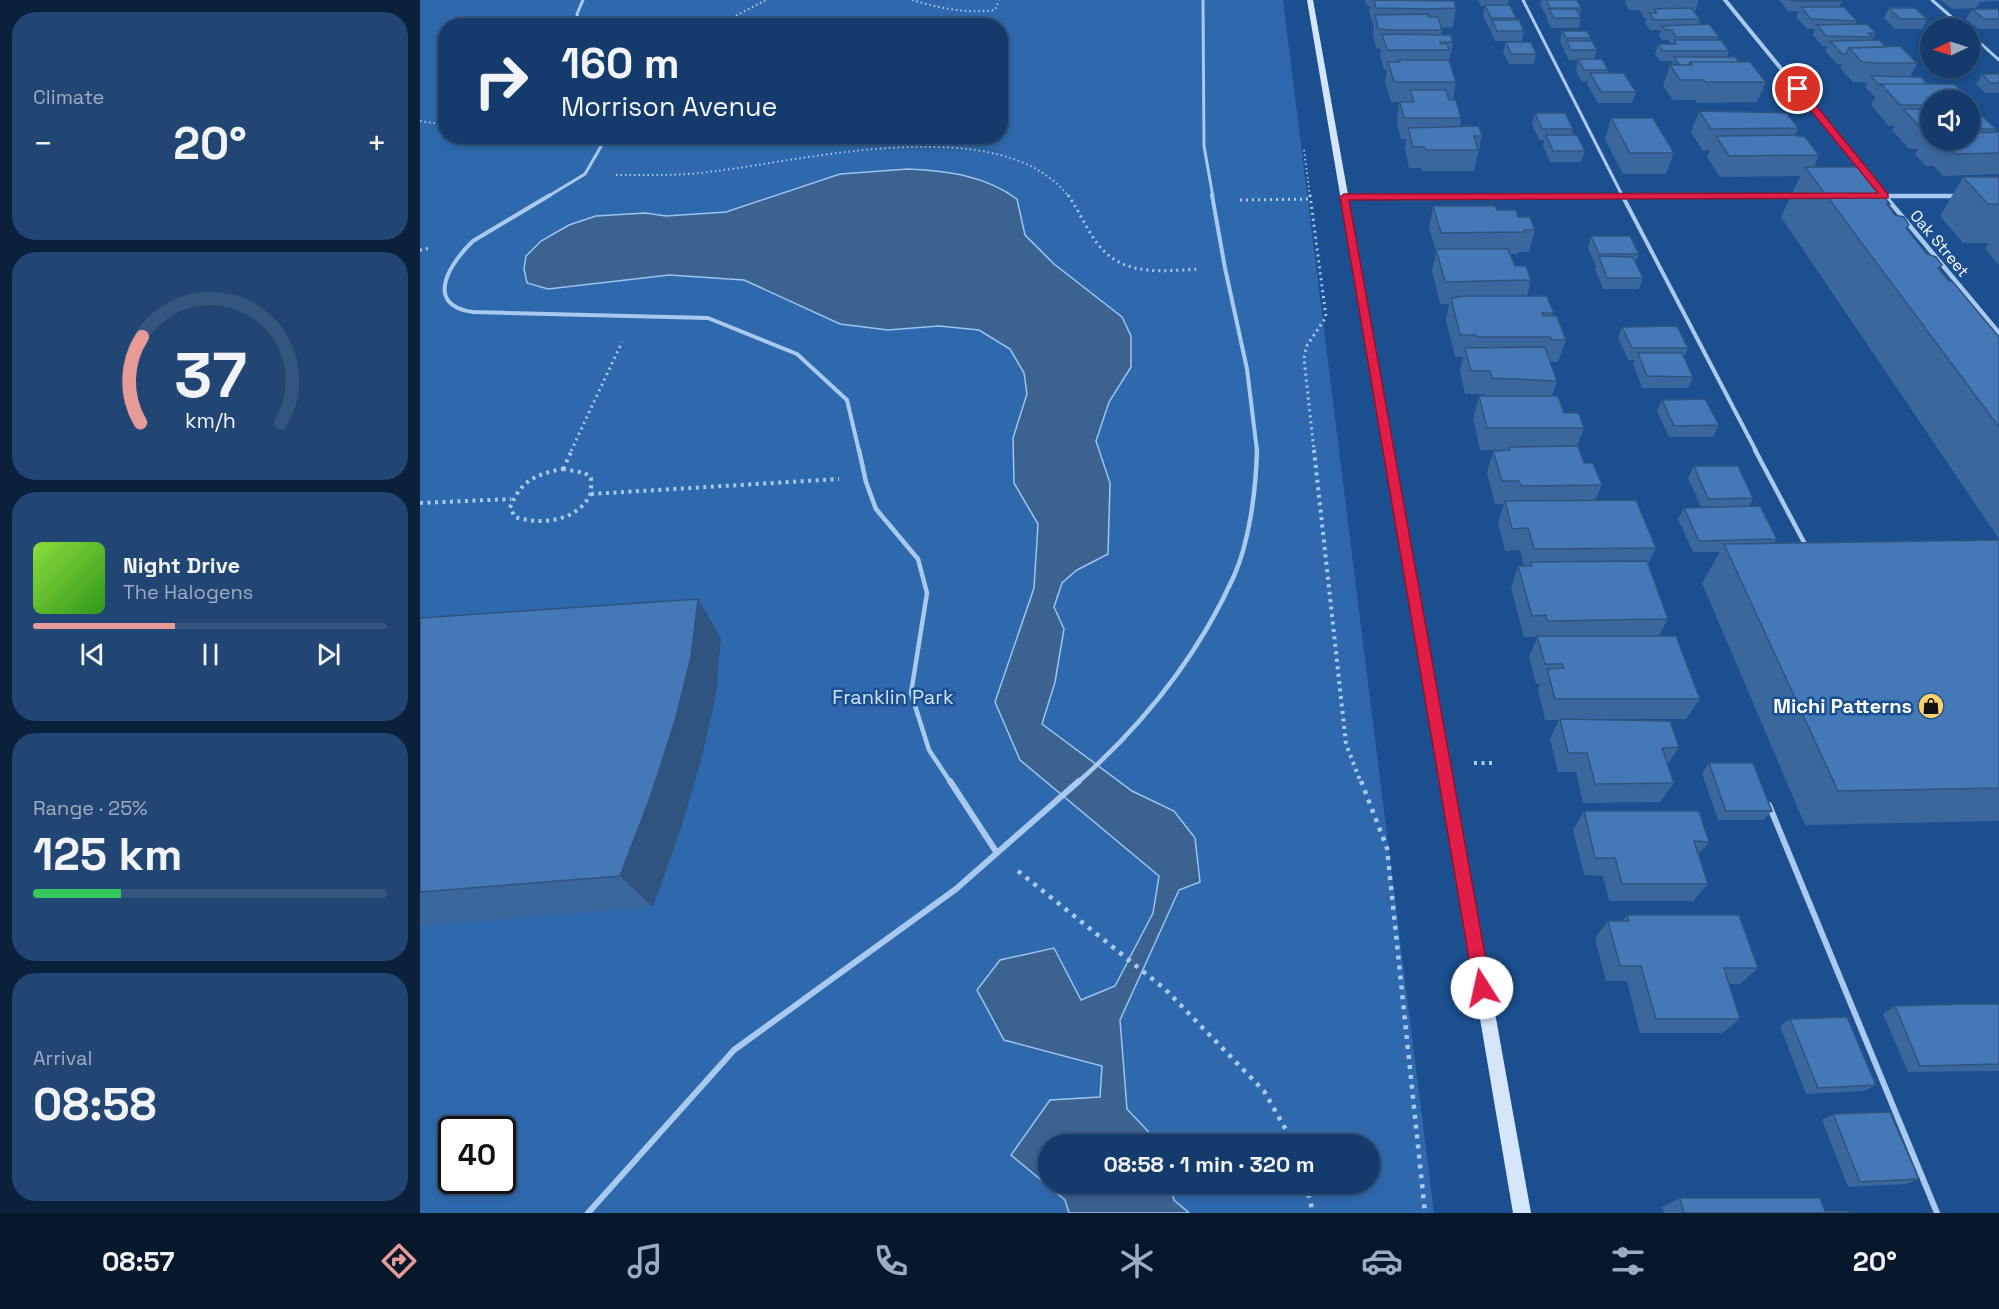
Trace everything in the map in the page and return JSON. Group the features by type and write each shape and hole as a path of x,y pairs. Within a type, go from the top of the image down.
{"street":[{"path":"1310,0 1522,1213"},
{"name":"Oak Street","path":"1725,0 1999,333"},
{"path":"1344,197 1806,196"},
{"path":"1874,196 1968,196"}],"lane":[{"path":"578,18 583,0"},
{"path":"588,1213 734,1050 956,889 1097,765 1142,720 1194,651 1235,574 1253,508 1257,451 1247,369 1225,268 1204,146 1203,0"},
{"path":"1523,0 1622,197 1810,554"},
{"path":"1932,0 1953,18"},
{"path":"1980,43 1999,60"},
{"path":"602,144 585,174 473,241 462,251 448,268 443,288 449,301 463,310 538,315 708,318 797,354 847,400 865,477 876,509 918,559 927,594 911,693 928,750 997,853"},
{"path":"1767,800 1937,1213"}],"path":[{"path":"731,18 766,0"},
{"path":"912,0 950,9 985,12 995,10 999,0"},
{"path":"420,121 438,123"},
{"path":"585,174 681,175 855,149 891,146 921,145 970,150 1014,159 1059,184 1095,243 1117,262 1132,268 1174,270 1225,268"},
{"path":"1303,146 1326,316 1306,347 1304,358 1346,744 1387,848 1425,1213"},
{"path":"1213,200 1344,197"},
{"path":"563,469 633,316"},
{"path":"591,494 591,478 585,473 563,469 538,475 526,482 511,499 510,508 513,516 521,521 546,523 574,512 591,494 865,477"},
{"path":"420,503 511,499"},
{"path":"1474,763 1494,763"},
{"path":"997,853 1165,989 1264,1091 1288,1134"},
{"path":"1308,1194 1313,1213"}],"green space":[{"name":"Franklin Park","path":"420,0 1283,0 1434,1213 420,1213"}],"shaded area":[{"path":"908,169 965,176 992,184 1017,199 1025,235 1054,264 1122,317 1131,336 1131,367 1109,402 1096,441 1110,483 1108,554 1077,570 1062,583 1054,607 1064,629 1055,682 1042,724 1132,791 1174,811 1195,838 1200,882 1179,890 1120,1020 1127,1109 1151,1134 1038,1134 1038,1178 1011,1155 1050,1100 1100,1097 1102,1066 1004,1040 977,990 1000,960 1054,948 1081,1000 1115,986 1153,913 1159,876 1020,760 995,702 1034,588 1038,524 1014,483 1013,438 1027,394 1024,373 1010,349 979,330 939,326 888,330 840,324 744,280 669,275 548,289 527,283 524,269 526,256 541,241 569,225 596,216 645,213 666,216 726,212 840,174"},
{"path":"1058,1194 1172,1194 1174,1200 1189,1213 1069,1213 1065,1200"}],"building":[{"path":"1374,0 1454,1 1456,8 1376,8"},
{"path":"1546,0 1577,0 1581,8 1550,8"},
{"path":"1840,0 1842,1 1792,1"},
{"path":"1485,5 1510,5 1516,18 1491,18"},
{"path":"1801,7 1844,7 1857,21 1811,19"},
{"path":"1691,8 1700,19 1654,20 1649,13 1657,13 1654,9"},
{"path":"1889,8 1915,8 1926,18 1920,19 1900,19"},
{"path":"1549,9 1576,9 1581,18 1554,18"},
{"path":"1972,9 1997,9 1999,19 1984,19"},
{"path":"1428,14 1429,17 1438,17 1442,30 1378,29 1375,15"},
{"path":"1492,20 1519,20 1524,31 1497,31"},
{"path":"1709,24 1719,37 1676,37 1672,30 1665,30 1662,26"},
{"path":"1867,24 1876,33 1868,33 1872,37 1826,36 1817,25"},
{"path":"1562,31 1587,31 1591,38 1566,38"},
{"path":"1382,34 1451,35 1453,42 1440,42 1447,44 1449,50 1387,50"},
{"path":"1674,40 1721,40 1729,51 1663,51 1658,44 1676,44"},
{"path":"1879,40 1886,47 1849,48 1846,54 1842,54 1830,41"},
{"path":"1567,41 1592,41 1597,50 1571,50"},
{"path":"1506,42 1531,42 1536,54 1511,54"},
{"path":"1900,46 1917,63 1862,62 1849,48"},
{"path":"1674,57 1735,57 1739,62 1690,62 1689,65 1672,65 1679,64"},
{"path":"1578,59 1602,59 1608,70 1584,70"},
{"path":"1399,60 1449,60 1456,82 1394,82 1388,62 1400,62"},
{"path":"1690,62 1750,62 1766,82 1680,80 1670,65 1692,65"},
{"path":"1590,73 1624,73 1636,92 1601,92"},
{"path":"1982,74 1999,74 1999,83 1991,83"},
{"path":"1871,76 1920,77 1927,84 1881,84 1880,86"},
{"path":"1881,84 1954,84 1961,90 1920,90 1920,105 1900,105"},
{"path":"1410,90 1446,90 1449,100 1456,100 1461,118 1404,118 1400,102 1414,102"},
{"path":"1903,109 1920,109 1920,127"},
{"path":"1699,111 1787,113 1798,128 1711,129"},
{"path":"1535,113 1565,113 1573,129 1542,129"},
{"path":"1980,114 1996,129 1980,129"},
{"path":"1611,118 1653,118 1674,153 1630,153"},
{"path":"1479,126 1482,136 1474,136 1478,150 1426,150 1424,147 1413,147 1408,128"},
{"path":"1999,132 1999,153 1955,154 1951,150 1980,150 1980,133"},
{"path":"1546,135 1577,135 1585,151 1553,151"},
{"path":"1792,135 1805,137 1819,155 1729,156 1716,136"},
{"path":"1805,167 1860,167 1869,179 1877,181 1884,189 1880,192 1890,204 1887,204 1895,215 1904,217 1909,225 1906,228 1927,254 1936,257 1942,265 1938,268 1949,281 1952,281 1999,337 1999,427"},
{"path":"1963,177 1999,177 1999,204 1988,204"},
{"path":"1433,206 1495,206 1497,210 1516,210 1518,217 1530,217 1535,230 1441,233"},
{"path":"1591,236 1630,236 1639,254 1599,254"},
{"path":"1436,249 1508,249 1515,266 1526,266 1531,280 1445,282"},
{"path":"1599,256 1633,257 1643,278 1607,278"},
{"path":"1547,296 1554,313 1542,313 1543,316 1557,316 1566,340 1552,340 1550,337 1460,335 1451,298"},
{"path":"1677,326 1688,348 1632,348 1622,327"},
{"path":"1545,347 1557,381 1492,378 1490,371 1471,371 1465,348"},
{"path":"1638,353 1682,353 1693,377 1647,376"},
{"path":"1479,396 1558,396 1564,413 1579,413 1584,428 1487,428"},
{"path":"1705,399 1719,425 1674,426 1662,400"},
{"path":"1578,446 1584,463 1593,463 1602,485 1521,486 1519,481 1502,481 1493,451 1510,450 1509,447"},
{"path":"1694,466 1738,466 1753,498 1708,499"},
{"path":"1636,500 1656,548 1534,549 1528,528 1512,529 1505,501"},
{"path":"1760,506 1777,539 1699,541 1684,508"},
{"path":"1999,540 1999,788 1838,791 1724,544"},
{"path":"1647,561 1668,619 1547,621 1546,615 1532,616 1518,566 1532,566 1530,562"},
{"path":"698,599 691,657 675,721 651,795 620,876 420,892 420,618"},
{"path":"1537,636 1676,636 1700,699 1555,699 1547,669 1564,668 1562,664 1545,664"},
{"path":"1560,719 1670,721 1679,747 1662,748 1674,783 1595,784 1587,753 1568,753"},
{"path":"1709,763 1753,763 1772,811 1726,811"},
{"path":"1584,811 1699,811 1709,842 1694,841 1708,884 1622,884 1615,858 1595,858"},
{"path":"1627,915 1739,915 1758,968 1724,968 1740,1019 1656,1019 1641,966 1620,966 1608,921 1629,921"},
{"path":"1999,1004 1999,1064 1920,1066 1895,1006"},
{"path":"1847,1017 1876,1085 1818,1088 1790,1019"},
{"path":"1890,1112 1919,1179 1860,1182 1833,1114"},
{"path":"1680,1198 1820,1198 1825,1211 1849,1211 1849,1213 1684,1213"}],"place":[{"name":"Michi Patterns","path":"1931,706"}],"route":[{"path":"1482,988 1344,197 1885,196 1798,89"}]}
